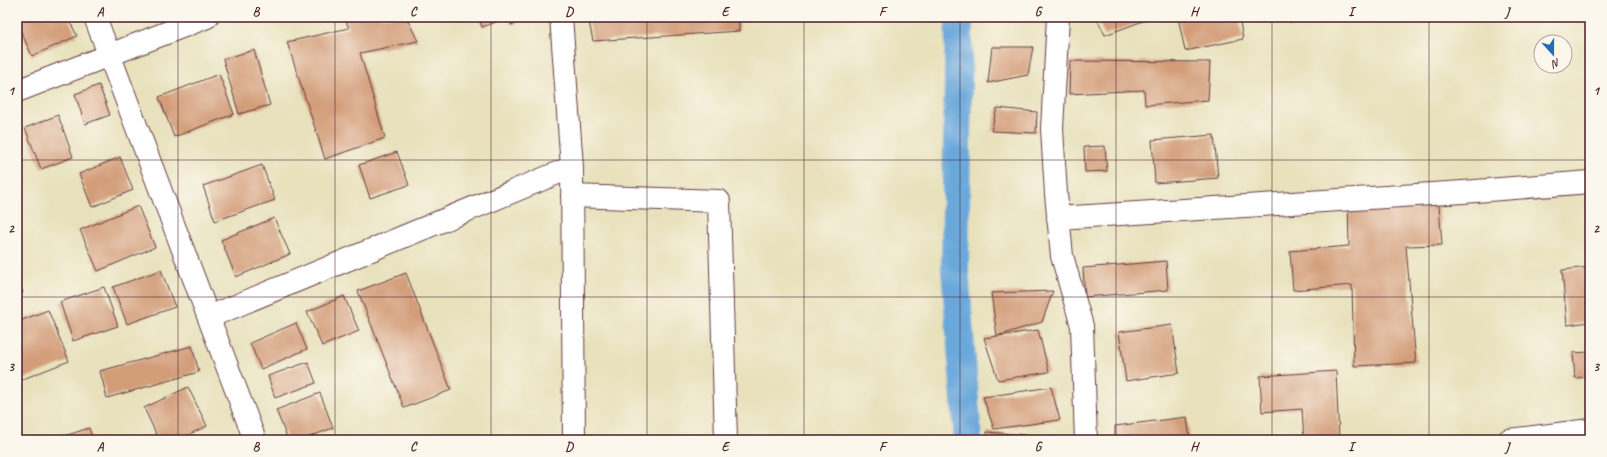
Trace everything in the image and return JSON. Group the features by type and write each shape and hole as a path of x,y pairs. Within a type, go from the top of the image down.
{"street":[{"path":"95,17 255,440"},
{"path":"17,91 208,17"},
{"path":"561,17 572,167 574,440"},
{"path":"1058,17 1052,129 1062,256 1082,326 1086,440"},
{"path":"209,317 572,167"},
{"path":"1058,218 1462,192 1590,182"},
{"path":"572,196 719,200 726,440"},
{"path":"1509,440 1590,430"}],"building":[{"path":"17,17 68,17 77,36 32,56 17,23"},
{"path":"344,17 406,17 418,41 360,53 385,138 325,159 287,42 349,28"},
{"path":"479,17 510,17 482,27"},
{"path":"511,17 533,17 511,25"},
{"path":"588,17 739,17 739,31 593,41"},
{"path":"1096,17 1154,17 1105,35"},
{"path":"1178,17 1239,17 1243,39 1185,51"},
{"path":"1288,17 1323,17 1323,18 1289,22"},
{"path":"992,47 1033,47 1028,75 988,83"},
{"path":"254,50 270,105 239,114 223,59"},
{"path":"1070,61 1210,62 1208,100 1145,105 1144,90 1069,94"},
{"path":"219,74 234,114 174,137 159,97"},
{"path":"99,85 110,115 85,124 75,94"},
{"path":"997,108 1037,112 1036,133 991,131"},
{"path":"58,115 73,157 41,169 25,128"},
{"path":"1214,135 1218,178 1155,183 1152,140"},
{"path":"1105,146 1107,171 1085,172 1084,147"},
{"path":"397,152 409,185 370,198 359,165"},
{"path":"120,157 133,190 92,207 79,174"},
{"path":"262,165 275,200 215,221 203,186"},
{"path":"1438,193 1442,245 1406,246 1416,363 1354,366 1352,285 1293,290 1290,251 1349,246 1348,199"},
{"path":"138,206 155,247 98,271 80,230"},
{"path":"274,218 290,254 236,277 221,240"},
{"path":"1166,261 1168,290 1085,297 1083,268"},
{"path":"1590,267 1590,322 1567,325 1562,270"},
{"path":"161,270 175,307 127,324 113,287"},
{"path":"406,273 451,390 404,408 358,291"},
{"path":"17,277 23,293 17,295"},
{"path":"104,287 118,326 73,341 60,302"},
{"path":"1053,291 1042,322 997,336 991,293"},
{"path":"344,296 359,331 322,346 307,312"},
{"path":"48,310 69,361 18,381 17,322"},
{"path":"296,323 307,349 261,369 250,343"},
{"path":"1172,325 1179,373 1126,381 1119,332"},
{"path":"1038,330 1049,372 998,380 984,338"},
{"path":"192,346 199,372 107,398 100,371"},
{"path":"1590,352 1590,377 1575,378 1573,353"},
{"path":"308,362 316,383 275,398 268,376"},
{"path":"1336,371 1339,438 1304,440 1302,409 1262,412 1260,376"},
{"path":"188,387 207,426 177,440 159,440 144,408"},
{"path":"1051,387 1060,420 994,429 983,397"},
{"path":"320,393 333,428 301,440 288,440 276,410"},
{"path":"1187,417 1190,440 1115,440 1115,426"},
{"path":"89,428 93,440 52,440"},
{"path":"986,432 1067,438 1067,440 993,440"}],"waterway":[{"path":"959,17 955,268 968,440"}]}
